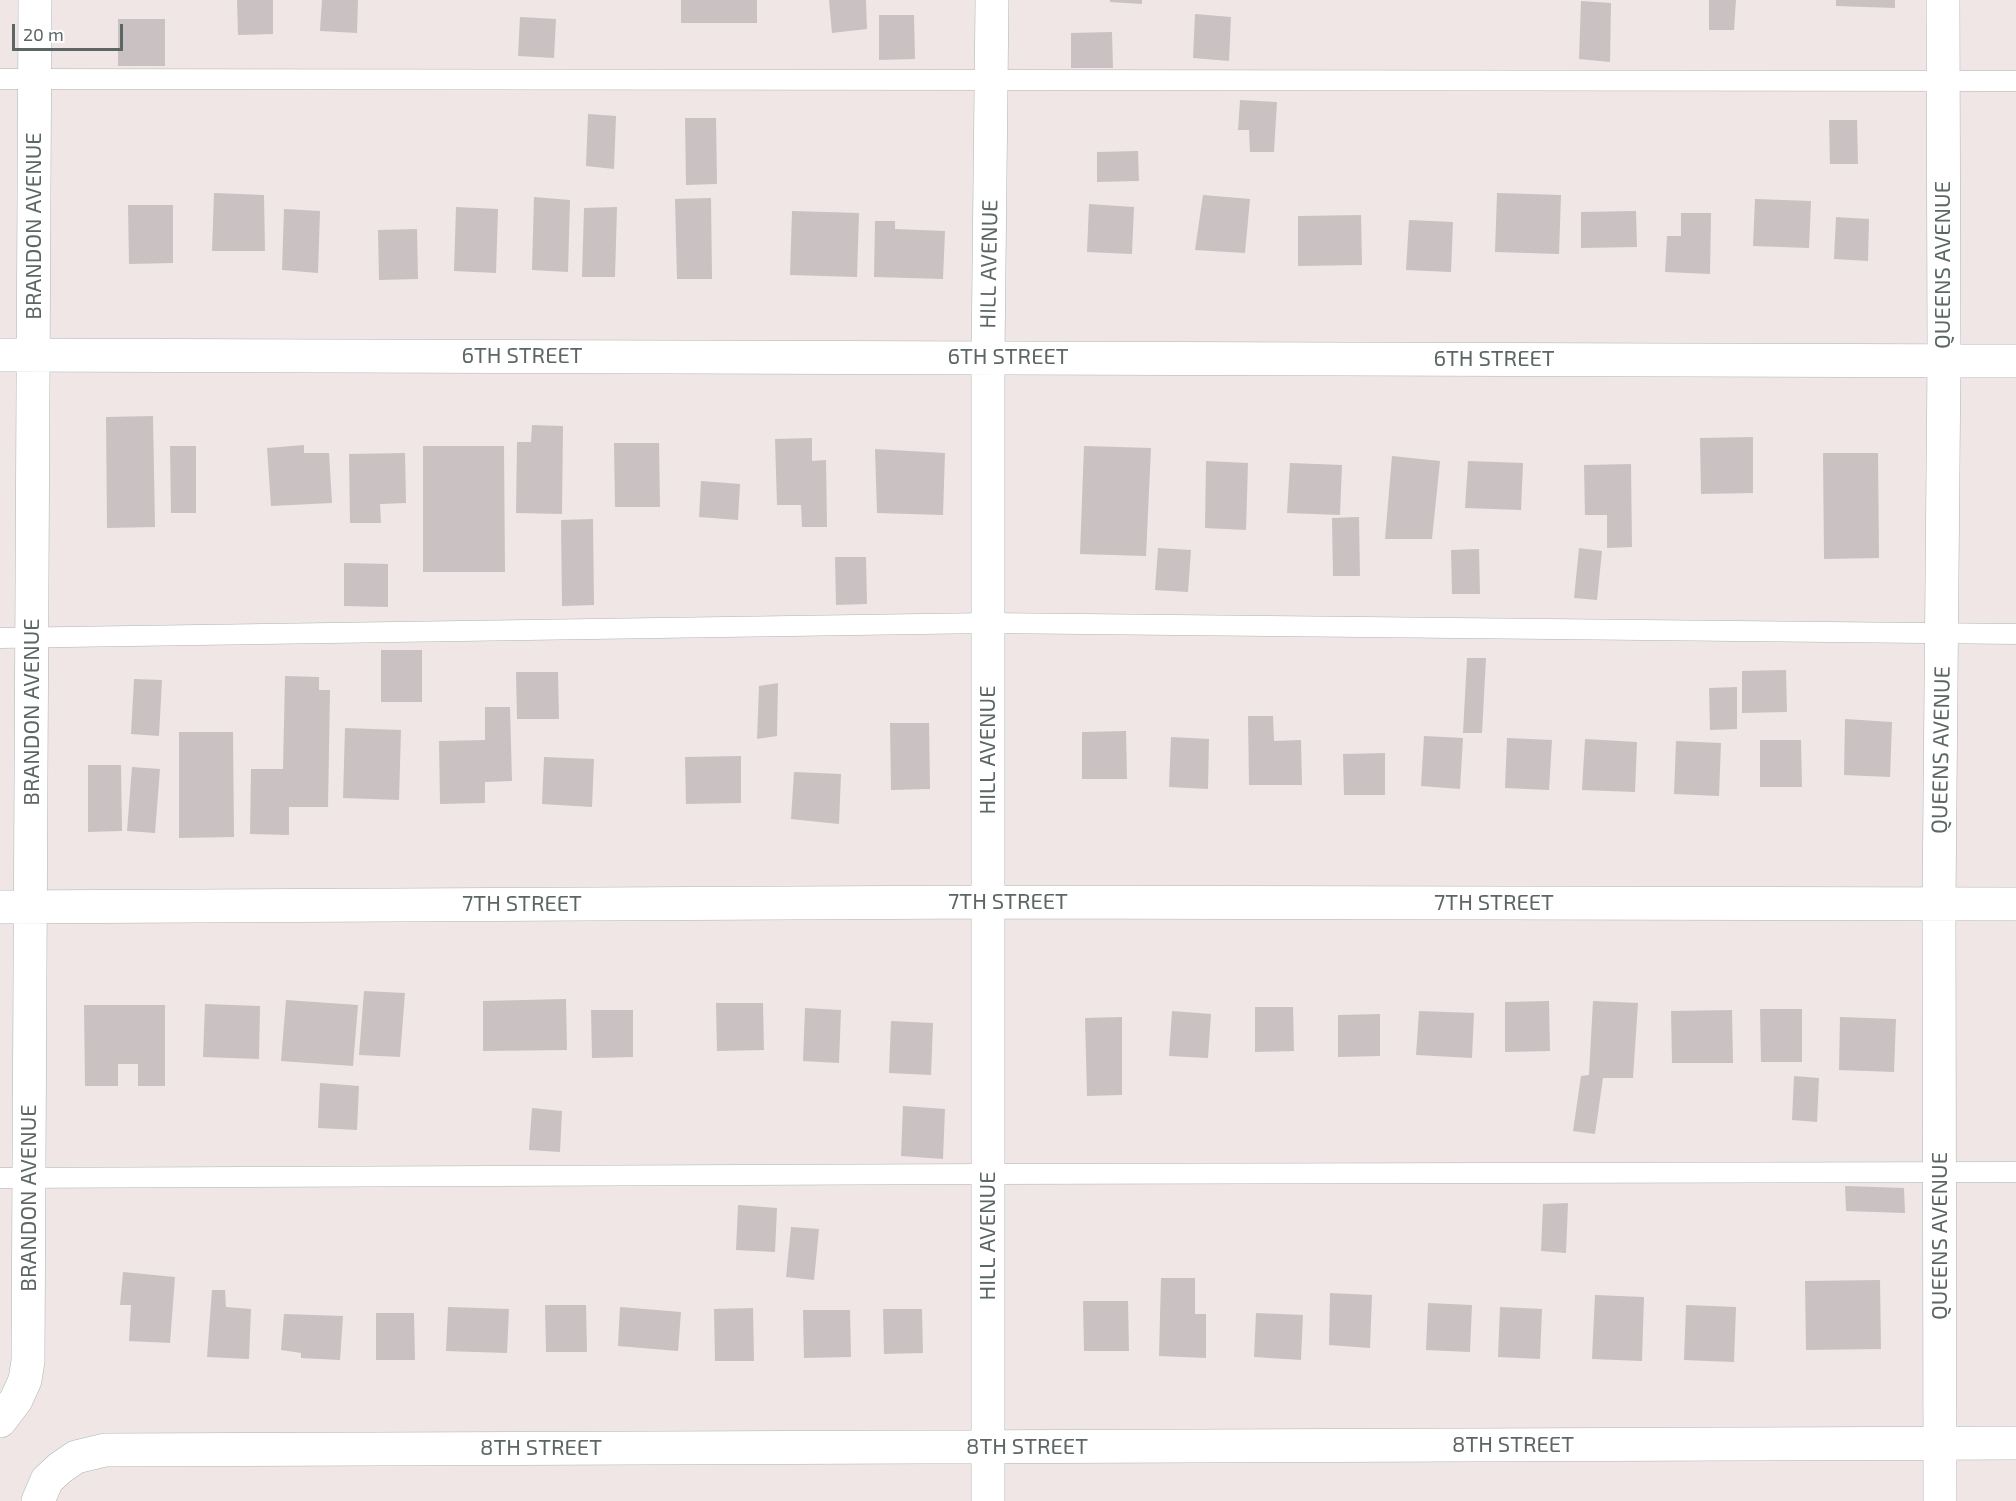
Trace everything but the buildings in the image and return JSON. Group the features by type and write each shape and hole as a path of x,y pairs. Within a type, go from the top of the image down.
{"street":[{"name":"BRANDON AVENUE","path":"2,1420 16,1400 25,1380 28,1361 14,1178 15,907 32,638 35,0"},
{"name":"HILL AVENUE","path":"988,1501 988,357 992,0"},
{"name":"QUEENS AVENUE","path":"1940,1501 1939,904 1944,360 1943,0"},
{"name":"6TH STREET","path":"0,355 2016,361"},
{"name":"7TH STREET","path":"15,907 988,902 2016,904"},
{"name":"8TH STREET","path":"43,1491 60,1468 76,1457 105,1449 2016,1443"}],"lane":[{"path":"0,79 2016,81"},
{"path":"0,638 988,623 2016,634"},
{"path":"14,1178 2016,1172"}]}
